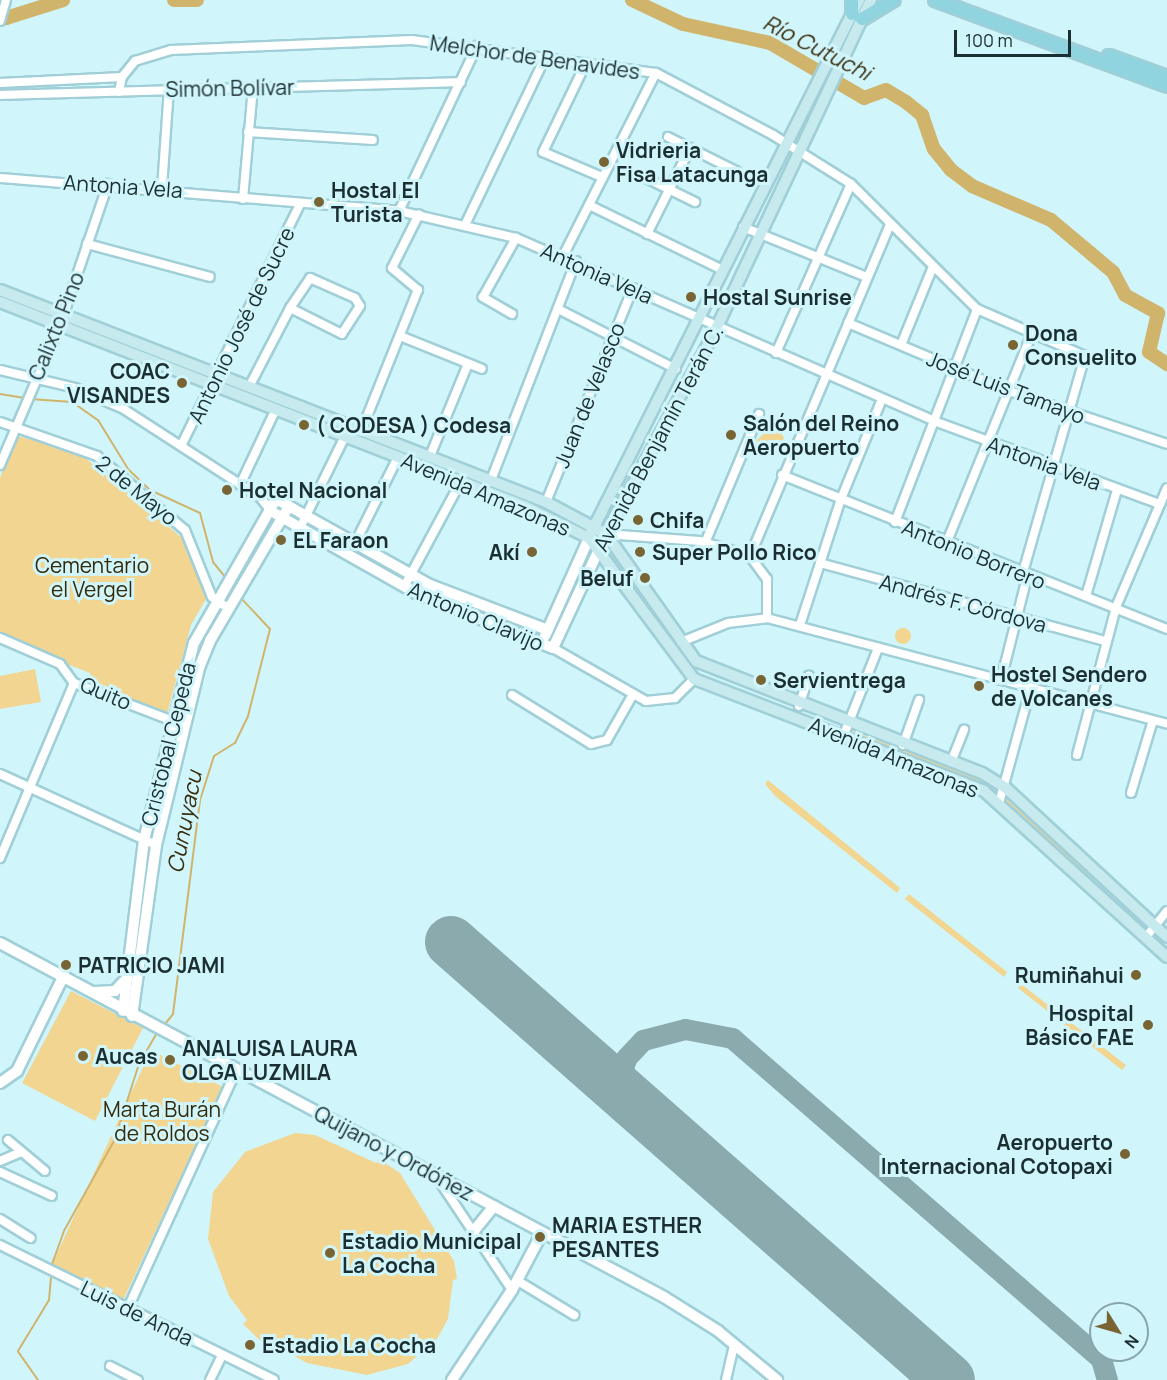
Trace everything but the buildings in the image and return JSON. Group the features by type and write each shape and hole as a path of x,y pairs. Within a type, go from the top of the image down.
{"main road":[{"path":"852,0 855,22 894,0"},
{"name":"Avenida Benjamín Terán C.","path":"600,547 716,329 855,22 859,0"},
{"name":"Avenida Benjamín Terán C.","path":"589,538 701,323 723,270 786,140 855,22 871,0"},
{"path":"935,0 1167,86"},
{"path":"954,0 1167,77"},
{"name":"Avenida Amazonas","path":"0,290 63,312 491,480 546,502 594,527 606,534 681,642 708,670 951,762 1006,788 1167,937"},
{"name":"Avenida Amazonas","path":"0,302 461,481 589,538 600,547 694,679 984,791 1167,957"}],"street":[{"path":"0,21 6,0"},
{"name":"Melchor de Benavides","path":"122,78 142,57 171,50 412,40 477,46 656,73 800,147 850,184 932,269 977,309 1085,356 1069,413"},
{"path":"399,211 477,46"},
{"path":"465,225 546,56"},
{"path":"586,63 544,150 550,159 602,177"},
{"path":"563,256 656,73"},
{"path":"0,83 122,78 119,92"},
{"name":"Simón Bolívar","path":"0,95 119,92 169,88 461,82"},
{"path":"243,199 252,87"},
{"path":"162,188 169,88"},
{"path":"248,132 373,140"},
{"path":"668,136 736,171"},
{"path":"647,234 690,148"},
{"path":"644,177 695,202"},
{"name":"Antonia Vela","path":"0,178 162,188 243,199 399,211 516,238 576,261 701,323 987,443 1160,504"},
{"name":"Calixto Pino","path":"0,465 60,325 108,184"},
{"path":"776,353 850,184"},
{"name":"Antonio José de Sucre","path":"181,446 300,204"},
{"path":"589,205 723,270"},
{"path":"362,429 418,289 392,268 418,214"},
{"path":"750,556 782,475 890,224"},
{"path":"743,227 867,277"},
{"path":"512,314 483,297 516,238"},
{"path":"87,244 210,277"},
{"path":"491,480 560,310 576,261"},
{"path":"901,345 932,269"},
{"path":"250,385 290,308 310,278 355,298 360,306 342,333 290,308"},
{"name":"Juan de Velasco","path":"546,502 633,288"},
{"path":"895,522 977,309"},
{"path":"560,310 676,369"},
{"name":"José Luis Tamayo","path":"848,323 1009,391 1167,444"},
{"path":"946,544 1032,333"},
{"path":"400,336 482,369"},
{"path":"430,456 468,364"},
{"name":"Antonio Clavijo","path":"0,370 36,378 122,408 261,498 270,510 300,528 405,587 553,648 632,696 665,701 683,693 694,679"},
{"path":"800,625 841,500 882,399"},
{"path":"240,485 276,409"},
{"path":"1001,680 1051,467 1069,413"},
{"path":"705,543 759,414"},
{"name":"2 de Mayo","path":"0,422 97,456 178,522 195,545 215,599"},
{"path":"300,528 345,436"},
{"path":"355,543 398,457"},
{"name":"Antonio Borrero","path":"782,475 1024,576 1116,607 1167,629"},
{"path":"405,587 461,481"},
{"path":"1077,755 1116,607 1167,488"},
{"path":"1086,596 1117,490"},
{"name":"Antonio Clavijo","path":"261,498 276,499 413,575 548,630"},
{"name":"Cristobal Cepeda","path":"128,1014 127,978 144,840 172,721 194,643 215,599 276,499"},
{"name":"Cristobal Cepeda","path":"128,1014 156,845 199,668 230,604 289,506"},
{"path":"606,534 705,543 750,556 767,579 767,618"},
{"name":"Avenida Benjamín Terán C.","path":"541,644 589,538"},
{"name":"Avenida Benjamín Terán C.","path":"553,648 600,547"},
{"name":"Andrés F. Córdova","path":"820,563 1016,619 1106,641"},
{"path":"215,599 230,604"},
{"path":"681,642 728,623 767,618 1167,724"},
{"name":"Quito","path":"0,638 60,664 74,683 184,725"},
{"path":"843,737 851,725 878,648"},
{"path":"799,706 809,676"},
{"path":"0,858 33,788 74,683"},
{"path":"999,803 1006,788 1031,687"},
{"path":"512,695 591,744 607,740 632,696"},
{"path":"903,745 920,700"},
{"path":"1131,793 1153,720"},
{"path":"951,762 964,729"},
{"path":"0,774 156,845"},
{"path":"1146,938 1167,911"},
{"name":"Quijano y Ordóñez","path":"0,943 64,975 128,1014 237,1069 700,1317 777,1380"},
{"path":"0,1083 17,1071 64,975"},
{"path":"90,991 115,991 127,978"},
{"path":"128,1308 237,1069"},
{"path":"8,1140 45,1171"},
{"path":"0,1161 21,1152"},
{"path":"0,1172 52,1196"},
{"path":"436,1175 473,1232 515,1285 574,1315"},
{"path":"473,1232 494,1206"},
{"path":"0,1219 30,1238"},
{"path":"452,1380 515,1285 542,1233"},
{"name":"Luis de Anda","path":"0,1245 274,1380"},
{"path":"726,1380 734,1344"},
{"path":"210,1380 222,1355"},
{"path":"110,1366 138,1380"}],"green space":[{"path":"775,423 784,438 779,449 756,441"},
{"name":"Cementario el Vergel","path":"17,436 78,452 187,542 206,599 191,625 167,714 92,683 90,673 0,638 0,478"},
{"path":"903,628 909,630 911,636 909,642 903,644 897,642 895,636 897,630"},
{"path":"35,669 41,702 0,709 0,676"},
{"path":"849,730 970,775 994,788 847,736"},
{"path":"768,780 900,888 897,893 775,796 765,784"},
{"path":"1007,798 1138,918 1003,801"},
{"path":"909,894 1007,972 1004,977 905,899"},
{"path":"1021,984 1126,1065 1122,1070 1018,988"},
{"name":"Aucas","path":"71,991 143,1028 95,1121 22,1083"},
{"name":"Marta Burán de Roldos","path":"151,1050 223,1087 119,1309 47,1275"},
{"name":"Estadio Municipal La Cocha","path":"295,1133 315,1135 376,1163 379,1159 400,1173 454,1261 457,1279 453,1280 448,1319 437,1339 408,1364 367,1375 307,1363 282,1349 276,1356 243,1324 247,1320 229,1296 208,1239 213,1192 245,1152"}],"waterway":[{"name":"Río Cutuchi","path":"0,15 6,18 63,0"},
{"name":"Río Cutuchi","path":"174,0 197,0"},
{"name":"Río Cutuchi","path":"632,0 683,24 770,43 864,98 886,90 906,102 922,115 934,149 951,170 972,186 1051,220 1113,272 1125,295 1158,313 1149,352 1167,364"},
{"name":"Cunuyacu","path":"0,394 25,398"},
{"name":"Cunuyacu","path":"30,399 72,402 98,420 128,469 150,490 200,513 213,562 226,578"},
{"name":"Cunuyacu","path":"165,1024 173,1014 200,800 214,756 235,743 248,716 270,629 240,597"},
{"name":"Cunuyacu","path":"52,1264 65,1229 115,1139 139,1064 156,1035"},
{"name":"Cunuyacu","path":"38,1380 18,1351 49,1300 51,1277"}],"taxiway":[{"path":"617,1088 626,1058 643,1040 685,1029 732,1038 1101,1359 1107,1380"}],"runway":[{"path":"451,942 949,1380"}],"place":[{"name":"Vidrieria Fisa Latacunga","path":"604,162"},
{"name":"Hostal El Turista","path":"319,202"},
{"name":"Hostal Sunrise","path":"691,297"},
{"name":"Dona Consuelito","path":"1013,345"},
{"name":"COAC VISANDES","path":"182,383"},
{"name":"( CODESA ) Codesa","path":"304,425"},
{"name":"Salón del Reino Aeropuerto","path":"731,435"},
{"name":"Hotel Nacional","path":"227,490"},
{"name":"Chifa","path":"638,520"},
{"name":"EL Faraon","path":"281,540"},
{"name":"Akí","path":"532,552"},
{"name":"Super Pollo Rico","path":"640,552"},
{"name":"Beluf","path":"645,578"},
{"name":"Servientrega","path":"761,680"},
{"name":"Hostel Sendero de Volcanes","path":"979,686"},
{"name":"PATRICIO JAMI","path":"66,965"},
{"name":"Rumiñahui","path":"1136,975"},
{"name":"Hospital Básico FAE","path":"1148,1025"},
{"name":"Aucas","path":"83,1056"},
{"name":"ANALUISA LAURA OLGA LUZMILA","path":"170,1060"},
{"name":"Aeropuerto Internacional Cotopaxi","path":"1125,1154"},
{"name":"MARIA ESTHER PESANTES","path":"540,1237"},
{"name":"Estadio Municipal La Cocha","path":"330,1253"},
{"name":"Estadio La Cocha","path":"250,1345"}]}
